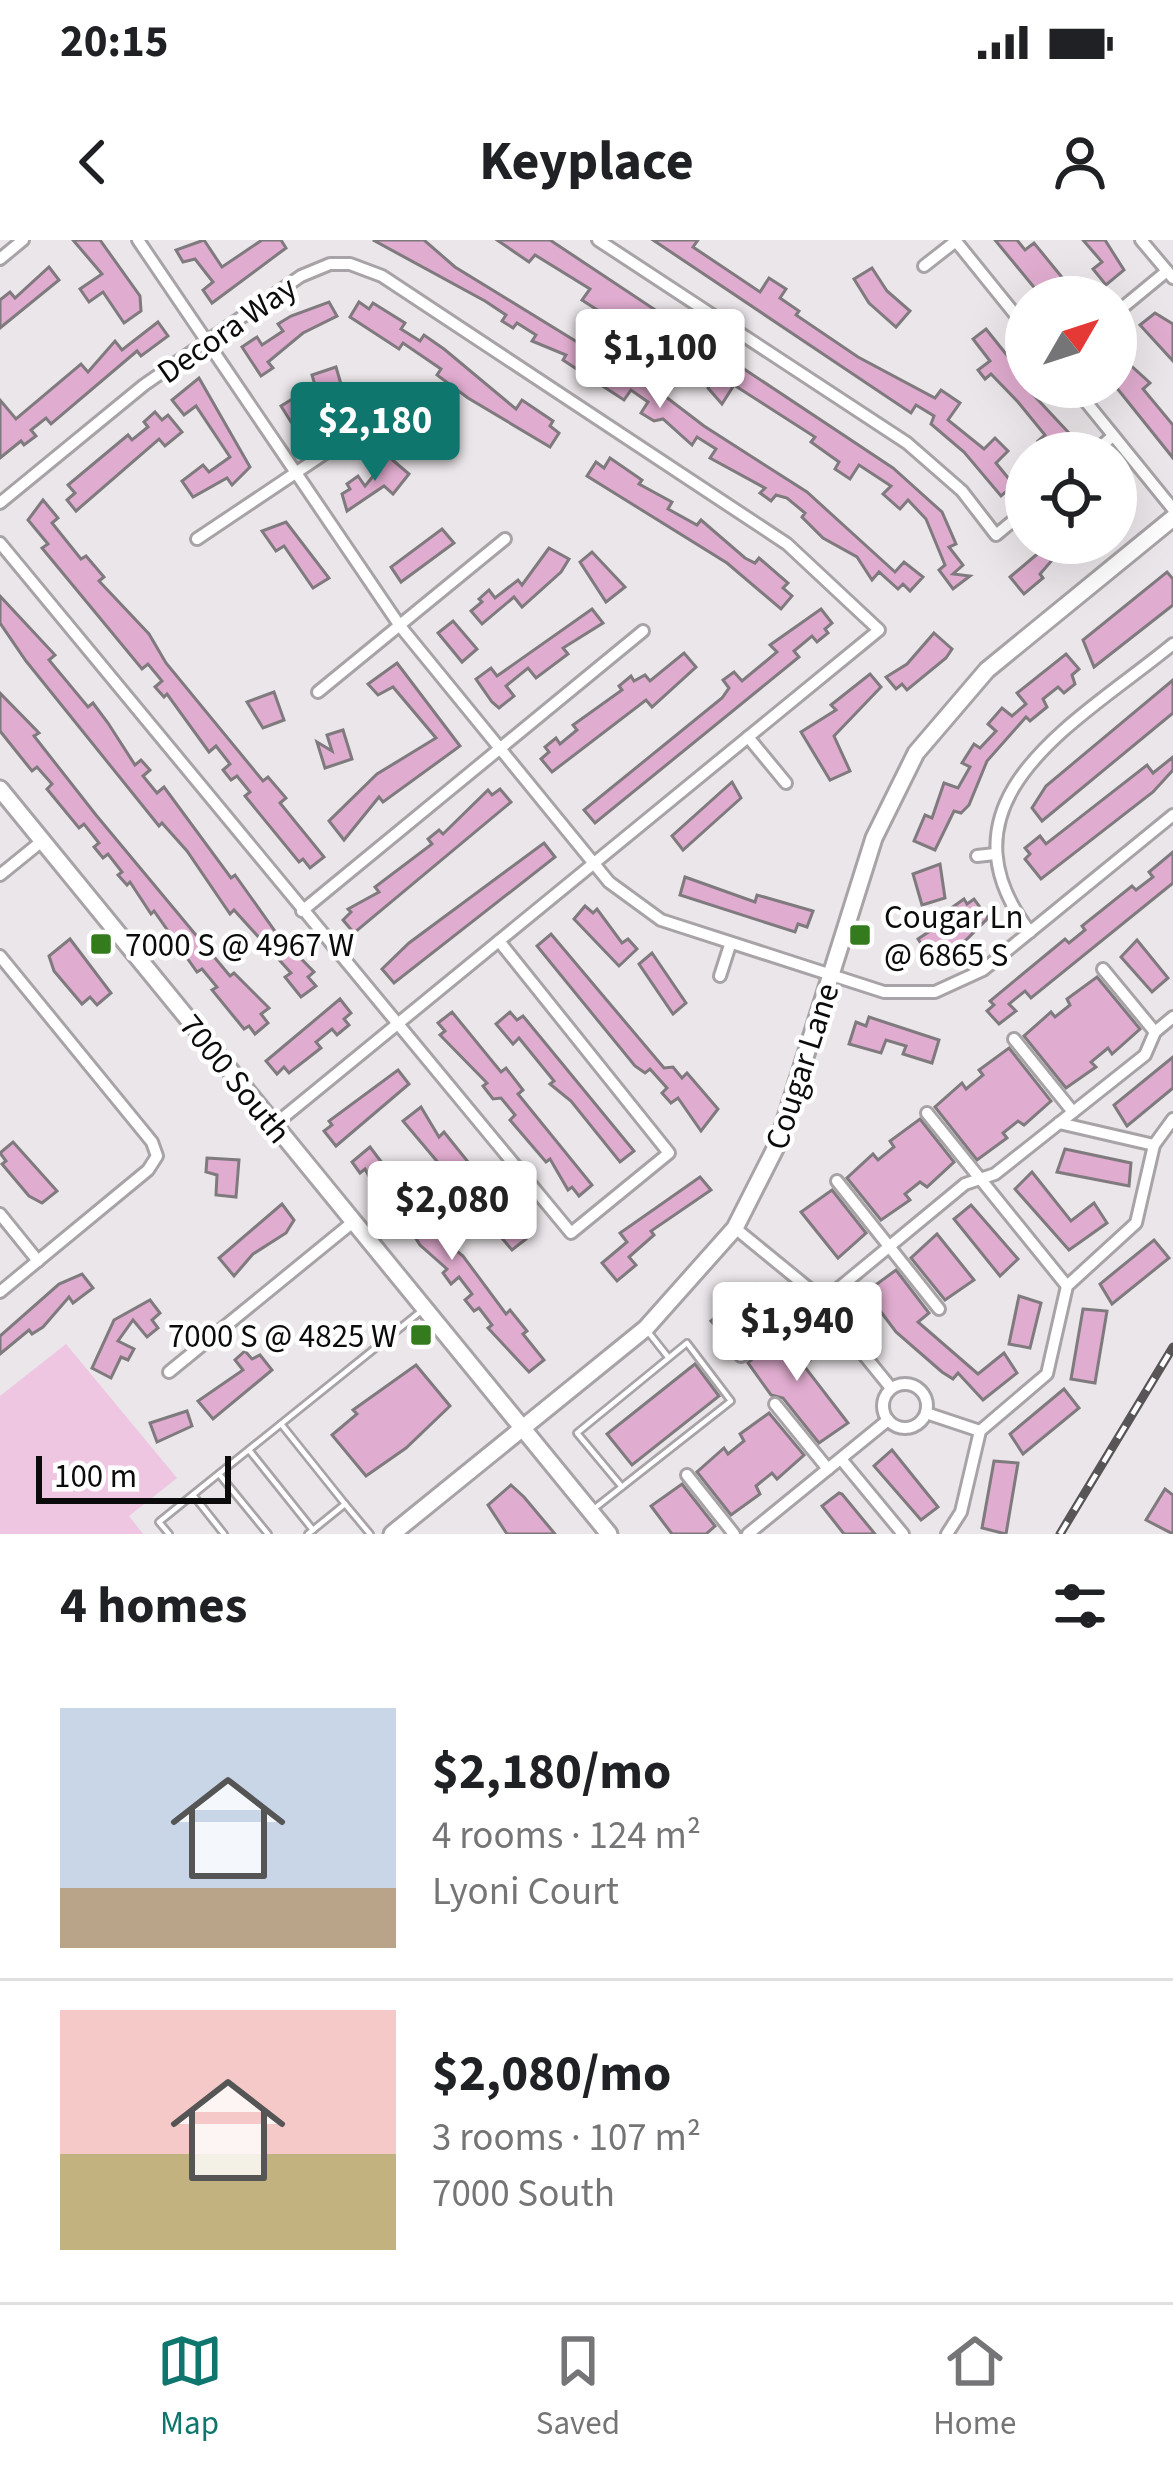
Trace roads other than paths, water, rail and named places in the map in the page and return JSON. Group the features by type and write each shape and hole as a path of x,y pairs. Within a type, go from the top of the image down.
{"main road":[{"name":"Cougar Lane","path":"392,1534 646,1328 734,1228 778,1143 883,814 928,735 987,670 1173,513"},
{"name":"7000 South","path":"0,789 609,1534"}],"street":[{"path":"0,259 23,240"},
{"path":"138,240 400,626 594,864 646,912 830,977 896,994 935,992 972,977 1173,815"},
{"path":"598,240 908,443 962,491 996,535 1005,528"},
{"path":"924,266 955,240 1005,302"},
{"path":"1137,298 1170,275 1142,240"},
{"name":"Decora Way","path":"0,503 206,341 314,269 350,264 369,269 787,544 879,630 748,737"},
{"path":"1091,408 1110,432"},
{"path":"197,539 355,433"},
{"path":"1137,467 1173,513"},
{"path":"318,692 505,539"},
{"path":"0,543 571,1233 669,1153 499,941"},
{"path":"302,911 643,631"},
{"path":"1030,932 1007,899 994,854 999,817 1022,771 1173,644"},
{"path":"274,1125 748,737 786,783"},
{"path":"0,875 42,841"},
{"path":"976,856 994,854"},
{"path":"720,976 730,945"},
{"path":"0,956 149,1138 157,1156 144,1174 0,1292"},
{"path":"1103,970 1154,1032"},
{"path":"822,1302 964,1184 995,1174 1145,1054 1154,1032 1173,1017"},
{"path":"1014,1039 1073,1112"},
{"path":"927,1113 1067,1286"},
{"path":"947,1534 961,1512 980,1431 1048,1374 1067,1286 1136,1223 1154,1145 1173,1119"},
{"path":"1059,1123 1154,1145"},
{"path":"836,1181 939,1309"},
{"path":"0,1214 38,1261"},
{"path":"170,1372 353,1222"},
{"path":"734,1228 812,1291 891,1388"},
{"path":"741,1356 812,1291"},
{"path":"903,1383 917,1387 926,1398 926,1413 912,1427 888,1420 883,1401 891,1388 903,1383"},
{"path":"776,1404 828,1469"},
{"path":"926,1413 980,1431"},
{"path":"752,1533 888,1420"},
{"path":"841,1459 903,1534"},
{"path":"686,1475 734,1534"}],"lane":[{"path":"169,1534 159,1522 424,1309"},
{"path":"646,1328 669,1358"},
{"path":"591,1512 731,1400 688,1343 578,1433 622,1487"},
{"path":"281,1424 370,1534"},
{"path":"249,1450 310,1532 345,1504"},
{"path":"219,1474 268,1534"},
{"path":"193,1495 224,1534"}],"railway":[{"path":"1060,1534 1173,1347"}],"place":[{"name":"Cougar Ln @ 6865 S","path":"860,935"},
{"name":"7000 S @ 4967 W","path":"101,944"},
{"name":"7000 S @ 4825 W","path":"421,1335"}]}
